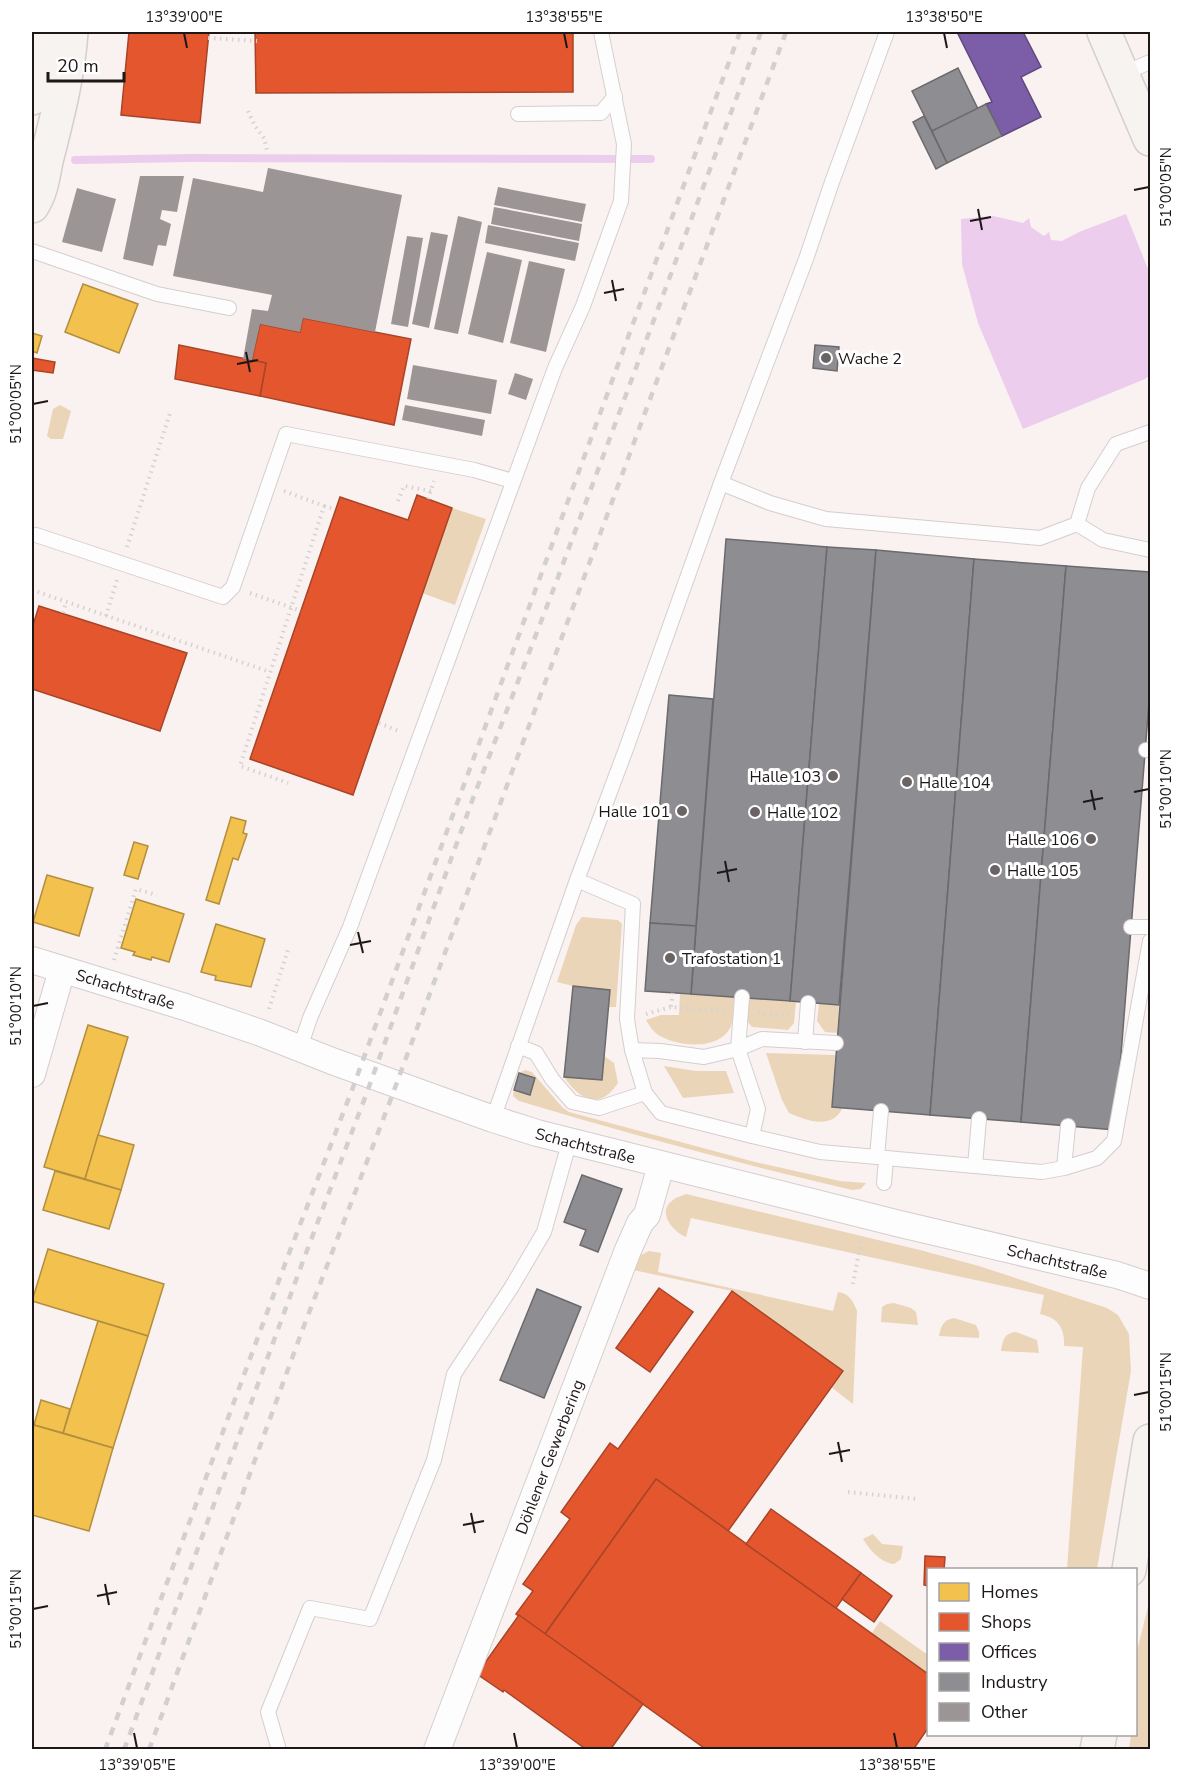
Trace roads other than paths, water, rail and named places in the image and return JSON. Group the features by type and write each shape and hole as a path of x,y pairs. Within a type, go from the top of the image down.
{"main road":[{"path":"32,98 43,32"},
{"path":"32,206 38,196 56,128 69,60 71,32"},
{"path":"1104,32 1136,68 1150,139"},
{"path":"1129,1568 1150,1441"}],"street":[{"name":"Schachtstraße","path":"32,960 185,1007 493,1119 661,1165 987,1246 1117,1275 1150,1286"},
{"path":"32,1074 62,970"},
{"name":"Döhlener Gewerbering","path":"437,1749 628,1250 640,1223 647,1215 661,1165"}],"lane":[{"path":"300,1048 310,1018 350,927 555,368 583,306 621,201 624,144 601,32"},
{"path":"493,1119 577,880 721,483 806,259 887,32"},
{"path":"518,114 601,113 615,96"},
{"path":"32,251 157,294 229,308"},
{"path":"1077,524 1088,488 1116,444 1150,432"},
{"path":"32,549 34,533 223,597 233,587 286,434 474,470 513,481"},
{"path":"721,483 770,503 826,519 1040,538 1077,524"},
{"path":"1077,524 1103,540 1150,550"},
{"path":"577,880 633,904 627,1019 632,1050 645,1094 661,1113 820,1152 1042,1172 1097,1158 1114,1141 1150,941"},
{"path":"1131,927 1150,927"},
{"path":"742,997 738,1049 758,1109 752,1136"},
{"path":"805,1042 808,1003"},
{"path":"632,1050 704,1057 738,1049 762,1040 836,1043"},
{"path":"518,1046 536,1053 552,1079 572,1102 598,1108 645,1094"},
{"path":"881,1111 884,1183"},
{"path":"975,1166 979,1119"},
{"path":"1064,1168 1068,1126"},
{"path":"279,1749 268,1713 310,1608 370,1619 434,1460 454,1374 511,1288 544,1232 570,1140"}],"waterway":[{"path":"75,160 651,159"}],"railway":[{"path":"105,1750 352,1090 740,32"},
{"path":"124,1750 472,801 557,580 761,32"},
{"path":"149,1750 302,1331 389,1104 786,32"}],"place":[{"name":"Wache 2","path":"826,358"},
{"name":"Halle 103","path":"833,776"},
{"name":"Halle 104","path":"907,782"},
{"name":"Halle 101","path":"682,811"},
{"name":"Halle 102","path":"755,812"},
{"name":"Halle 106","path":"1091,839"},
{"name":"Halle 105","path":"995,870"},
{"name":"Trafostation 1","path":"670,958"}]}
